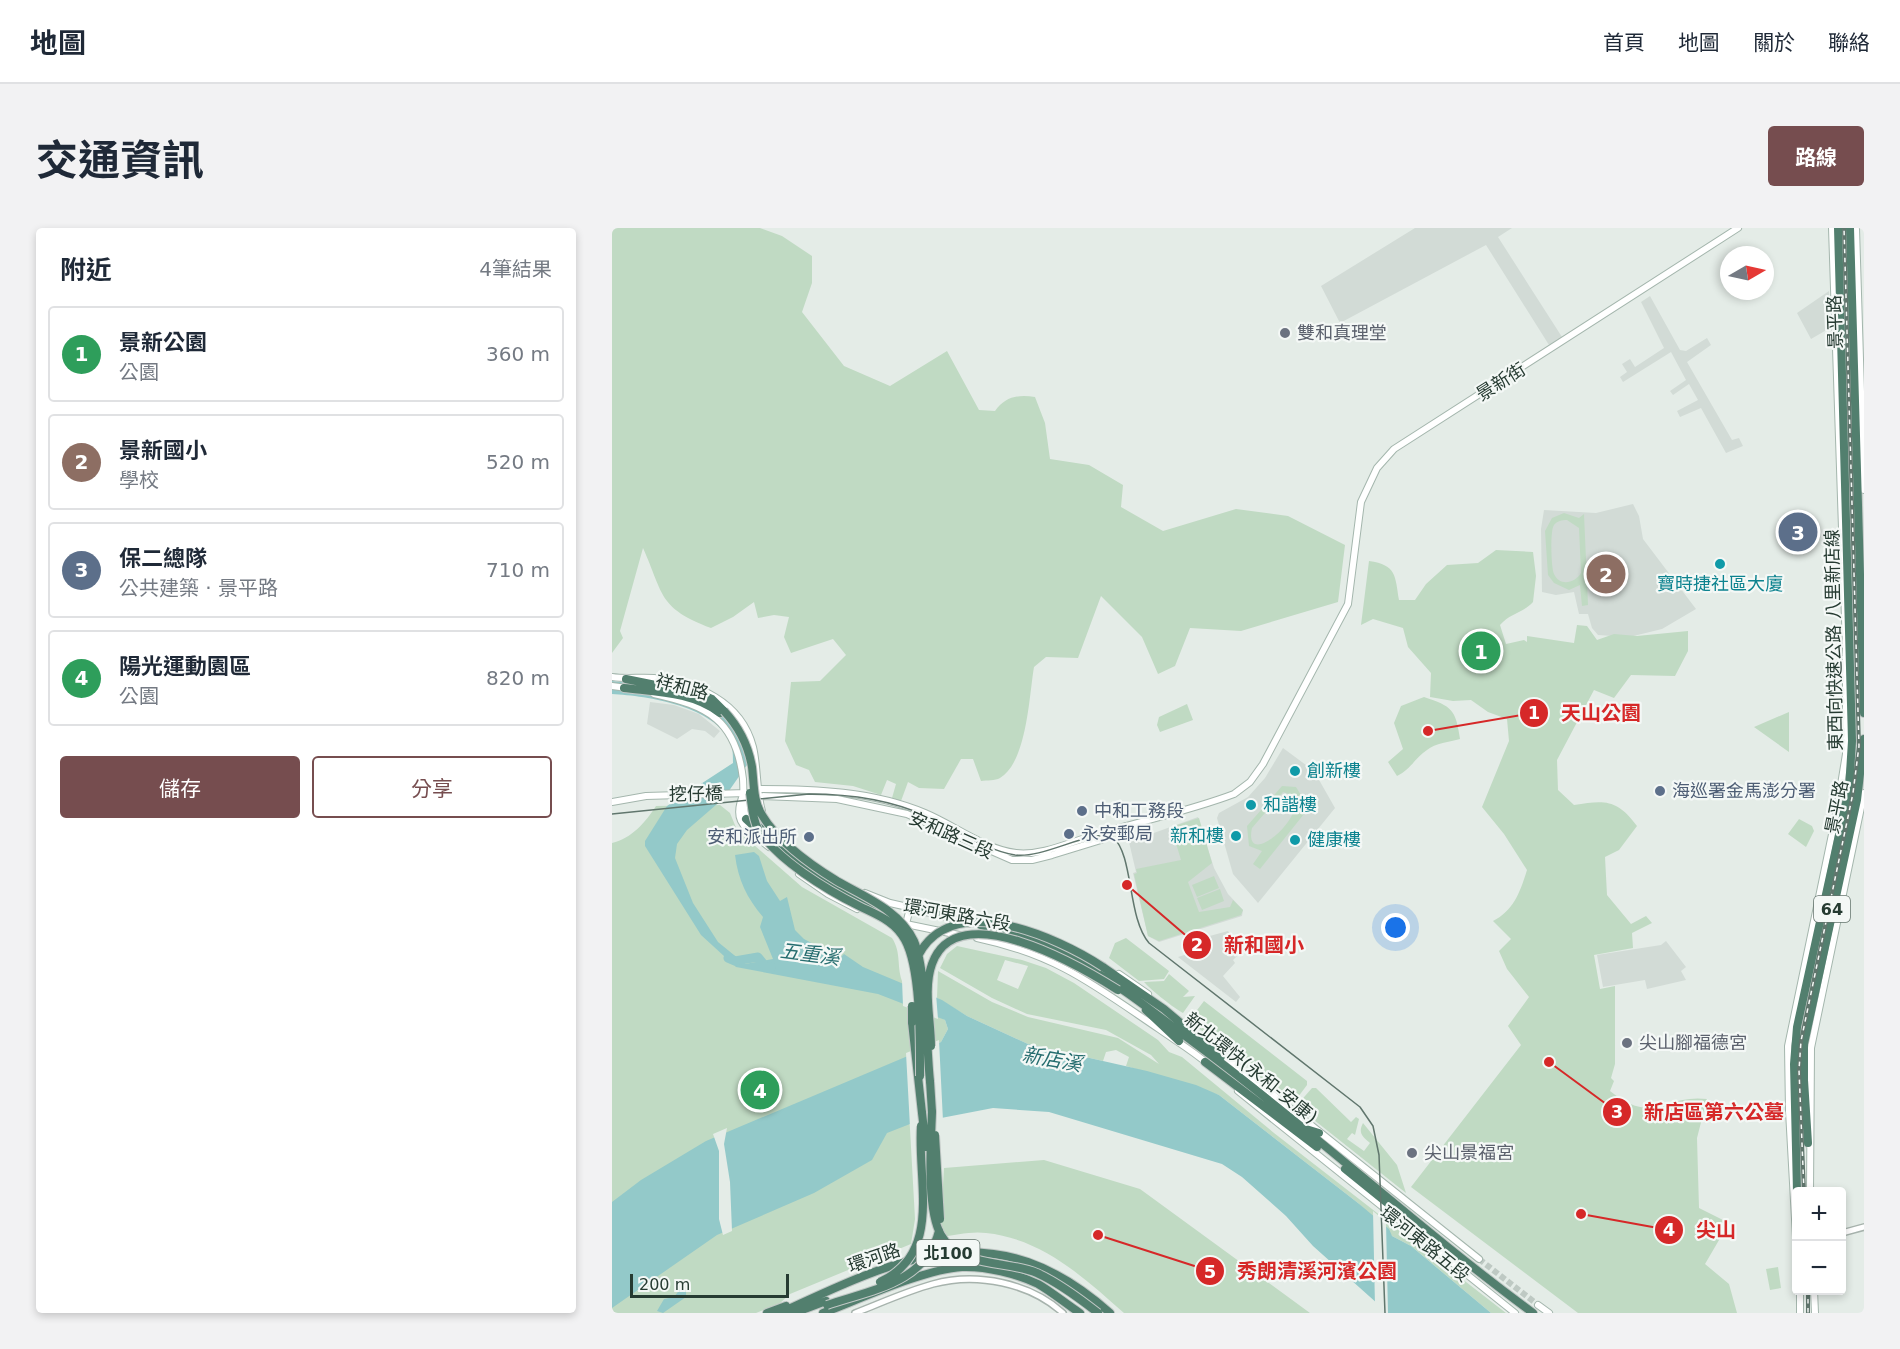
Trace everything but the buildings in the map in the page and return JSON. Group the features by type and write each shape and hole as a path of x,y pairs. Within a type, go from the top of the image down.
{"highway":[{"name":"東西向快速公路 八里新店線","path":"1797,1187 1794,1081 1797,1027 1849,789 1852,741 1838,228"},
{"name":"東西向快速公路 八里新店線","path":"1850,228 1864,713"},
{"path":"625,683 700,694 712,699 745,741 756,801 762,816 771,827 821,871 908,930 918,952 938,1172 940,1217 933,1250 917,1270 903,1278 805,1313"},
{"path":"722,712 736,731 744,749 754,818 765,838 820,885 884,913"},
{"name":"東西向快速公路 八里新店線","path":"1808,1143 1804,1080 1808,1021 1857,800 1864,739"},
{"path":"754,793 754,819 759,828 777,844"},
{"path":"746,819 812,872 884,913 900,931 912,956 931,1221 934,1232 946,1250 964,1260 1032,1275 1053,1285 1090,1313"},
{"name":"新北環快(永和-安康)","path":"913,909 1017,935 1076,958 1140,1000 1232,1069 1533,1313"},
{"path":"920,1076 915,1056 912,1022 912,973 924,945 942,928 968,921 992,923 1044,938 1103,967 1164,1009 1232,1069"},
{"path":"930,1081 930,972 940,949 956,938 985,934 1030,946 1081,968 1150,1013 1179,1041"},
{"name":"新北環快(永和-安康)","path":"1205,1062 1260,1101 1528,1313"},
{"path":"932,1112 930,1153 935,1218 948,1245 962,1255 1027,1269 1047,1278 1098,1313"},
{"path":"794,1313 825,1307 890,1277 907,1264 917,1250 922,1230 922,1113"},
{"path":"1304,1129 1319,1133"},
{"name":"環河路","path":"780,1313 810,1298 937,1254 971,1251 1005,1254 1032,1261 1085,1292 1110,1313"},
{"name":"環河路","path":"825,1307 914,1279 959,1267 970,1267 1015,1276 1039,1285 1080,1313"},
{"path":"767,1313 810,1298"}],"main road":[{"name":"景新街","path":"1350,596 1361,502 1377,468 1394,449 1738,228"},
{"name":"景平路","path":"1794,1187 1789,1122 1788,1046 1838,805 1846,754 1846,649 1832,228"},
{"name":"景平路","path":"1856,228 1864,490"},
{"name":"安和路三段","path":"736,793 838,792 908,807 1013,853 1039,852 1228,797 1250,782 1263,764 1337,629 1350,596"},
{"name":"祥和路","path":"612,677 696,705 715,717 728,730 734,742 742,777 754,793"},
{"name":"祥和路","path":"613,686 652,678 695,687 723,701 743,724 750,738 758,775 754,793"},
{"path":"742,777 758,775"},
{"name":"挖仔橋","path":"612,802 657,795 736,793"},
{"path":"746,819 742,808 754,793"},
{"name":"環河東路六段","path":"1319,1133 1137,985 1085,953 1038,933 982,917 913,909 864,892 826,872 769,823 754,793 737,809 738,816 750,832 796,872 828,894 864,912 906,924 1005,944 1059,964 1104,990 1179,1041 1337,1173"},
{"name":"景平路","path":"1810,1187 1808,1143 1811,1134 1810,1056 1813,1033 1864,793"},
{"name":"環河東路六段","path":"746,819 766,844"},
{"path":"906,924 913,909"},
{"name":"環河東路五段","path":"1319,1133 1479,1259"},
{"name":"環河東路五段","path":"1337,1173 1515,1313"},
{"path":"1800,1295 1800,1313"},
{"path":"1814,1295 1815,1313"},
{"path":"1538,1305 1549,1313"}],"street":[{"path":"1846,1232 1864,1227"},
{"path":"855,1313 931,1284 973,1280 989,1280 1025,1290 1064,1313"}],"shaded area":[{"path":"1415,228 1512,228 1498,237 1562,337 1549,345 1486,245 1340,323 1321,286"},
{"path":"1829,291 1830,328 1811,339 1797,313"},
{"path":"1650,296 1680,350 1686,351 1707,338 1711,345 1687,362 1732,440 1739,438 1743,446 1726,453 1701,408 1680,417 1677,411 1698,400 1689,384 1673,395 1670,391 1686,380 1671,352 1623,382 1620,377 1627,372 1622,364 1630,359 1635,367 1664,348 1641,302"},
{"path":"1633,504 1639,516 1643,539 1696,609 1662,629 1617,640 1613,636 1598,635 1592,628 1588,614 1579,614 1574,592 1556,595 1542,592 1541,529 1544,510 1596,513"},
{"path":"650,702 674,705 699,714 720,731 714,738 705,731 692,729 677,739 647,724"},
{"path":"1283,748 1314,771 1335,808 1258,903 1233,874 1217,818 1219,813 1248,797 1265,778"},
{"path":"1198,817 1214,868 1228,894 1243,910 1242,916 1159,942 1148,936 1133,873 1136,872 1129,842"},
{"path":"1228,931 1240,953 1233,960 1235,963 1223,976 1240,997 1236,1002 1178,957 1209,947 1206,937"},
{"path":"1666,941 1686,967 1681,971 1686,980 1647,989 1645,980 1603,987 1597,955 1661,945"}],"green space":[{"path":"612,228 760,228 782,236 812,256 812,283 802,312 844,366 890,386 947,351 979,410 995,411 1003,402 1012,398 1035,397 1045,423 1050,459 1089,465 1123,485 1121,507 1163,531 1236,509 1288,516 1345,545 1338,602 1241,631 1190,628 1175,666 1158,674 1142,637 1101,596 1078,658 1046,657 1034,667 1021,743 1009,770 1000,778 981,781 973,759 961,759 944,789 919,788 908,782 901,801 892,798 896,784 887,780 881,795 853,786 815,782 809,770 796,765 785,741 791,682 820,681 846,655 833,639 791,653 784,637 789,617 774,615 758,618 754,602 733,617 711,628 694,621 681,614 665,598 643,548 620,631 623,638 612,653"},
{"path":"1564,513 1579,518 1584,514 1588,605 1582,606 1580,585 1569,590 1554,583 1548,575 1545,531 1552,518","holes":["1567,520 1579,528 1581,573 1571,581 1560,581 1553,570 1551,549 1554,525"]},
{"path":"1496,550 1533,552 1536,576 1533,602 1500,625 1506,644 1524,640 1527,642 1527,636 1574,643 1577,625 1587,626 1597,640 1614,634 1637,636 1688,631 1688,651 1675,676 1631,675 1614,698 1594,690 1557,760 1558,790 1574,805 1602,802 1616,806 1637,826 1619,850 1605,857 1607,895 1631,924 1646,916 1652,923 1632,933 1633,948 1594,955 1600,989 1615,986 1615,1064 1611,1078 1614,1081 1610,1091 1625,1101 1648,1108 1692,1099 1707,1099 1697,1138 1699,1208 1729,1223 1705,1264 1729,1284 1737,1313 1578,1313 1411,1187 1521,1045 1508,1026 1529,997 1507,969 1499,951 1511,939 1493,921 1511,906 1519,893 1527,870 1504,834 1482,807 1509,741 1507,719 1488,712 1471,700 1453,701 1430,697 1431,673 1408,647 1403,628 1373,619 1361,625 1369,561 1385,565 1390,569 1397,584 1399,600 1415,600 1426,584 1447,565 1478,563"},
{"path":"1424,697 1441,703 1451,710 1457,721 1460,739 1430,748 1397,776 1388,762 1403,749 1394,723 1401,706"},
{"path":"1187,704 1193,720 1160,732 1157,725 1159,717"},
{"path":"1789,712 1789,752 1754,727"},
{"path":"1282,786 1296,787 1304,800 1309,794 1316,799 1260,869 1253,864 1262,851 1249,846 1247,826","holes":["1283,792 1295,796 1295,806 1291,817 1283,828 1264,843 1256,844 1252,840 1252,828"]},
{"path":"720,805 730,813 737,830 802,887 892,938 897,949 901,977 906,988 922,1004 945,1020 948,1029 941,1042 906,1057 915,1219 911,1244 790,1294 779,1304 756,1313 612,1313 612,843 626,838 637,829 656,806"},
{"path":"1199,818 1212,863 1188,882 1199,912 1230,907 1233,900 1243,910 1241,915 1159,941 1148,936 1134,874 1137,873 1136,869 1181,860 1171,827"},
{"path":"1799,819 1812,826 1814,831 1806,847 1788,834"},
{"path":"1214,876 1219,888 1197,897 1192,885"},
{"path":"1220,889 1224,901 1202,910 1197,898"},
{"path":"1126,938 1169,971 1164,979 1139,981 1109,958 1115,943"},
{"path":"957,946 1022,960 1046,968 1074,983 1158,1040 1169,1052 1182,1057 1274,1133 1506,1313 1491,1313 1411,1246 1392,1236 1358,1203 1219,1095 1126,1066 1129,1057 1116,1050 1106,1052 1103,1061 1028,1044 967,1016 937,998 938,971 992,1002 1028,1017 1118,1038 1159,1064 1151,1055 1106,1030 1027,1014 992,998 940,968 947,954","holes":["1005,960 1028,966 1018,989 997,980"]},
{"path":"1169,974 1189,991 1183,997 1195,996 1183,1013 1144,982 1164,981"},
{"path":"1204,1001 1307,1081 1307,1085 1295,1101 1290,1101 1191,1022 1191,1018"},
{"path":"1312,1088 1316,1088 1351,1122 1356,1117 1359,1119 1355,1135 1352,1133 1347,1139 1364,1151 1370,1143 1362,1134 1363,1123 1397,1165 1406,1193 1299,1108 1298,1104"},
{"path":"1044,1160 1140,1189 1310,1313 1124,1313 1077,1273 1044,1251 1026,1243 981,1233 940,1237 944,1168"},
{"path":"1778,1267 1781,1288 1770,1290 1766,1269"}],"water":[{"name":"新店溪","path":"612,681 694,691 744,724 749,762 724,798 687,830 677,844 675,858 693,903 718,942 745,964 773,959 760,927 763,917 744,888 736,864 735,855 754,852 759,856 767,881 780,901 787,897 795,930 804,939 840,958 844,954 863,967 942,1000 967,1016 1028,1044 1147,1071 1196,1085 1219,1095 1358,1203 1389,1229 1392,1236 1411,1246 1491,1313 1388,1313 1313,1246 1286,1216 1242,1177 1222,1164 1049,1112 993,1108 910,1124 887,1133 872,1160 814,1193 717,1235 612,1308 612,1202 641,1180 706,1141 941,1042 948,1029 945,1020 878,994 736,967 701,935 645,846 645,841 667,806 733,763 731,744 723,731 711,720 696,712 644,697 612,694"},
{"path":"681,1288 686,1291 686,1297 663,1313 657,1311 664,1299 674,1297"}],"pier":[{"path":"902,980 936,994 938,1019 903,1006"},
{"path":"939,1040 943,1121 910,1127 906,1053"},
{"path":"727,1128 724,1144 730,1182 732,1231 723,1235 719,1219 719,1151 713,1134"},
{"path":"1373,1211 1386,1222 1388,1313 1384,1313 1375,1306"}],"waterway":[{"name":"五重溪","path":"728,958 735,961 758,957 766,967 771,967"}],"tunnel":[{"path":"1479,1259 1538,1305"}],"tram line":[{"path":"612,814 824,794 869,799 913,810 969,838 1015,855 1040,853 1093,837 1104,835 1113,837 1120,846 1128,872 1137,918 1149,943 1360,1107 1373,1126 1379,1155 1385,1313"}],"railway":[{"path":"1804,1187 1799,1070 1801,1041 1853,793 1859,746 1844,228"},
{"path":"1808,1295 1808,1313"}],"place":[{"name":"雙和真理堂","path":"1285,333"},
{"name":"保二總隊","path":"1798,532"},
{"name":"寶時捷社區大廈","path":"1720,564"},
{"name":"景新國小","path":"1606,574"},
{"name":"景新公園","path":"1481,651"},
{"name":"天山公園","path":"1428,731"},
{"name":"創新樓","path":"1295,771"},
{"name":"海巡署金馬澎分署","path":"1660,791"},
{"name":"和諧樓","path":"1251,805"},
{"name":"中和工務段","path":"1082,811"},
{"name":"永安郵局","path":"1069,834"},
{"name":"新和樓","path":"1236,836"},
{"name":"安和派出所","path":"809,837"},
{"name":"健康樓","path":"1295,840"},
{"name":"新和國小","path":"1127,885"},
{"name":"尖山腳福德宮","path":"1627,1043"},
{"name":"新店區第六公墓","path":"1549,1062"},
{"name":"陽光運動園區","path":"760,1090"},
{"name":"尖山景福宮","path":"1412,1153"},
{"name":"尖山","path":"1581,1214"},
{"name":"秀朗清溪河濱公園","path":"1098,1235"}]}
